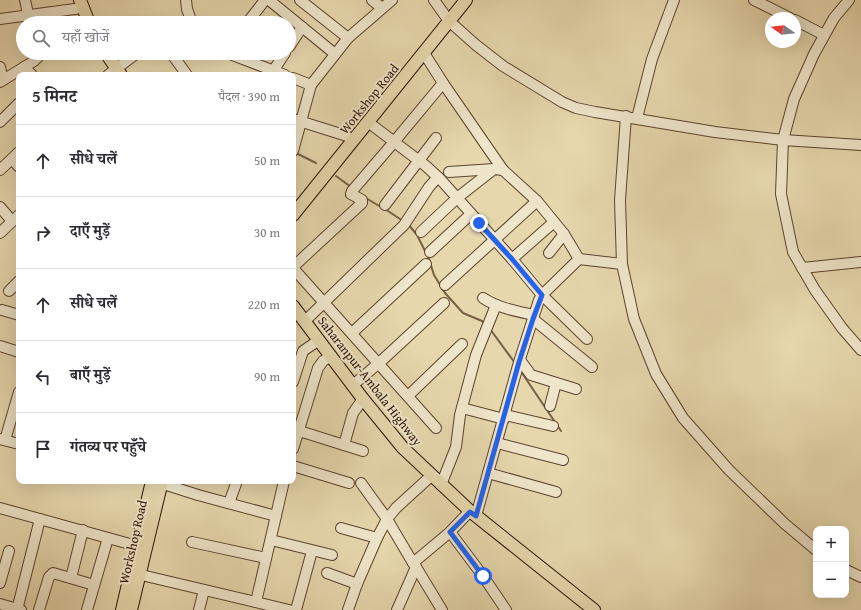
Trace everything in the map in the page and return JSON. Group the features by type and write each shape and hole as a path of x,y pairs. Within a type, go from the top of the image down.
{"main road":[{"name":"Workshop Road","path":"296,211 424,53 457,0"},
{"name":"Workshop Road","path":"296,200 347,136 447,18 466,0"},
{"path":"81,4 86,16"},
{"path":"109,60 115,72"},
{"name":"Saharanpur-Ambala Highway","path":"296,310 363,400 403,448 473,514 594,610"},
{"name":"Workshop Road","path":"131,610 137,546 156,484"},
{"name":"Workshop Road","path":"122,610 135,574 156,484"}],"street":[{"path":"25,0 28,16"},
{"path":"186,0 190,16"},
{"path":"252,16 265,0"},
{"path":"269,0 289,16"},
{"path":"300,0 348,38"},
{"path":"372,0 382,8"},
{"path":"347,136 297,120 311,85 335,54 348,38 392,0"},
{"path":"434,0 447,18 476,45 503,66 551,96 576,108 715,132 783,140 861,145"},
{"path":"637,118 652,59 674,0"},
{"path":"754,0 778,12"},
{"path":"849,0 834,18 824,35 794,99 783,140 781,194 793,252 819,297 842,328 861,350"},
{"path":"39,16 81,4"},
{"path":"0,19 16,19"},
{"path":"296,22 335,54"},
{"path":"801,23 824,35"},
{"path":"296,36 302,27"},
{"path":"424,53 499,169 537,201 564,234 579,259"},
{"path":"0,67 1,81 35,60"},
{"path":"116,72 129,60"},
{"path":"176,60 185,72"},
{"path":"246,60 278,72"},
{"path":"273,70 280,60"},
{"path":"24,67 29,72"},
{"path":"296,79 311,85"},
{"path":"296,265 362,204 362,200 352,195 353,189 443,83"},
{"path":"0,122 16,107"},
{"path":"626,116 620,200 622,264 634,319 656,374 683,418 728,470 785,524 813,547"},
{"path":"368,122 419,160 438,177 512,259 542,295 587,339"},
{"path":"385,204 436,138"},
{"path":"0,170 15,155"},
{"path":"449,172 499,169"},
{"path":"421,232 457,198 499,169"},
{"path":"305,321 406,223 429,187 438,177"},
{"path":"445,285 537,201"},
{"path":"0,207 16,218 0,233"},
{"path":"430,252 471,214"},
{"path":"512,259 554,222"},
{"path":"549,253 564,234"},
{"path":"579,259 622,264"},
{"path":"397,610 414,565 450,532 473,514 488,473 533,317 542,295 579,259"},
{"path":"802,268 861,262"},
{"path":"352,332 426,264"},
{"path":"296,271 409,395 436,428"},
{"path":"9,291 16,284"},
{"path":"483,298 496,305 533,317 592,367"},
{"path":"352,385 379,363 444,303"},
{"path":"441,485 456,447 459,420 476,355 496,305"},
{"path":"2,310 16,314"},
{"path":"296,364 303,351 319,340"},
{"path":"409,395 462,344"},
{"path":"0,346 16,351"},
{"path":"331,356 323,361 318,368 296,430 363,451"},
{"path":"519,365 531,375 576,389"},
{"path":"550,406 556,383"},
{"path":"344,445 353,413 363,400"},
{"path":"16,401 3,440 16,443"},
{"path":"462,408 553,426"},
{"path":"497,443 564,460"},
{"path":"296,467 349,482"},
{"path":"488,473 556,492"},
{"path":"348,610 357,584 377,538 387,520 396,508 431,476"},
{"path":"361,483 387,520 442,610"},
{"path":"166,484 198,495 276,516"},
{"path":"229,503 236,484"},
{"path":"253,604 266,558 283,484"},
{"path":"0,508 137,546"},
{"path":"0,604 19,610 40,518"},
{"path":"341,528 377,538"},
{"path":"71,578 83,530"},
{"path":"450,532 506,610"},
{"path":"87,610 108,538"},
{"path":"270,540 332,555"},
{"path":"192,542 266,558"},
{"path":"296,610 312,551"},
{"path":"0,583 9,552"},
{"path":"849,571 861,577"},
{"path":"39,610 51,575 55,573 94,585"},
{"path":"327,573 357,584"},
{"path":"135,574 204,590 253,604 289,610"},
{"path":"199,610 204,590"}],"waterway":[{"path":"296,153 316,163"},
{"path":"336,176 351,187"},
{"path":"364,197 381,207"},
{"path":"385,209 403,221"},
{"path":"408,224 417,235 429,259 434,275 445,293 463,313 484,323"},
{"path":"490,329 515,363"},
{"path":"520,370 561,431"}],"route":[{"path":"479,223 542,295 539,300 519,362 476,516 470,512 450,532 483,576"}]}
